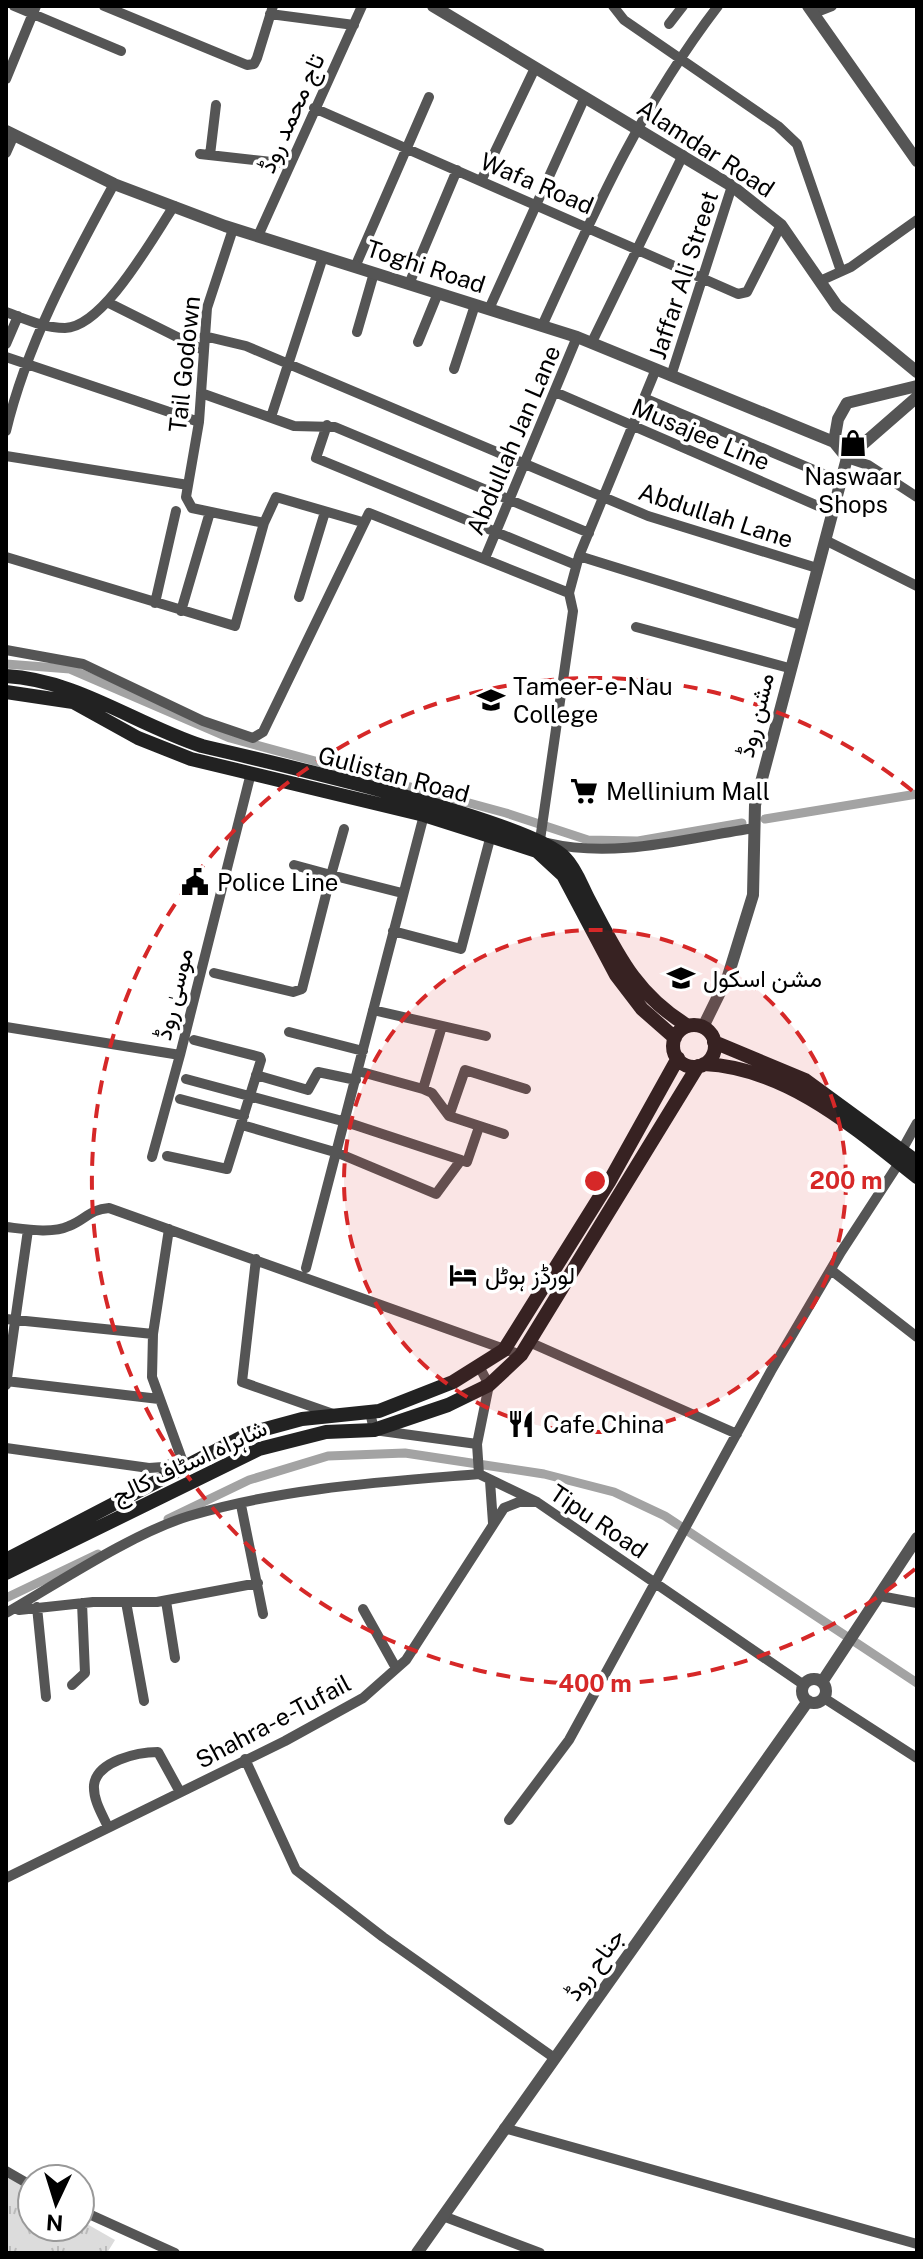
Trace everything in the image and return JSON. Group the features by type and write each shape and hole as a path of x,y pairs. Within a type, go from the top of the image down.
{"main road":[{"name":"Gulistan Road","path":"6,676 38,678 76,690 165,734 491,835 541,835"},
{"name":"Gulistan Road","path":"6,692 73,702 138,738 191,759 359,793 541,835 567,860 630,976 671,1016 696,1026"},
{"name":"Gulistan Road","path":"541,835 616,975 642,1009 675,1038"},
{"path":"917,1162 900,1156 787,1085 756,1072 687,1065 678,1058 674,1048 675,1038 696,1026 714,1042 805,1080 900,1156 917,1177"},
{"path":"701,1065 713,1055 714,1042"},
{"name":"شاہراہ اسٹاف کالج","path":"6,1560 183,1462 275,1424 370,1412 420,1397 480,1368 504,1350 609,1182 678,1058"},
{"name":"شاہراہ اسٹاف کالج","path":"6,1573 259,1449 326,1432 374,1430 448,1405 489,1385 525,1349 701,1065"}],"street":[{"path":"14,6 34,10 121,51"},
{"path":"104,6 247,65 254,64 257,58 271,10 354,25"},
{"name":"تاج محمد روڈ","path":"258,236 362,6"},
{"name":"Alamdar Road","path":"433,6 732,186 781,225 837,306 917,372"},
{"path":"613,6 624,20 778,126 797,144 841,271"},
{"path":"669,24 683,6"},
{"path":"542,326 635,128 679,56 718,6"},
{"path":"832,6 811,9 917,161"},
{"path":"6,79 34,10"},
{"path":"481,181 535,68"},
{"path":"355,267 429,97"},
{"path":"489,309 585,97"},
{"path":"216,105 205,155 290,164"},
{"name":"Wafa Road","path":"314,108 744,295 781,225"},
{"path":"6,153 10,133"},
{"name":"Toghi Road","path":"10,133 114,184 233,229 592,342 834,442"},
{"path":"592,342 683,155"},
{"path":"409,284 457,170"},
{"path":"6,428 42,325 114,184"},
{"name":"Jaffar Ali Street","path":"671,376 700,277 732,186"},
{"path":"6,312 42,325 68,328 87,321 107,302 174,206"},
{"path":"820,281 841,271 917,220"},
{"name":"Tail Godown","path":"210,512 188,505 188,485 199,422 207,308 233,229"},
{"path":"271,417 323,257"},
{"path":"357,332 374,273"},
{"path":"418,342 438,293"},
{"path":"107,302 203,350"},
{"path":"454,369 475,305"},
{"path":"6,344 18,316"},
{"name":"Abdullah Lane","path":"204,336 246,346 648,516 817,568"},
{"name":"Abdullah Jan Lane","path":"485,558 577,337"},
{"path":"6,357 199,422"},
{"path":"656,369 578,561 541,835 571,848 615,850 755,828"},
{"path":"917,386 847,403 838,419 834,442 847,458 868,465 917,497"},
{"name":"Musajee Line","path":"555,392 832,512"},
{"path":"201,393 294,426 327,425 589,533"},
{"path":"847,458 917,397"},
{"path":"644,398 840,481"},
{"path":"327,425 316,458 494,534 801,625"},
{"path":"6,456 188,485"},
{"name":"مشن روڈ","path":"696,1026 728,976 753,895 755,805 847,458"},
{"path":"6,557 235,626 264,523 280,496 362,522"},
{"path":"155,603 176,511"},
{"path":"181,611 210,512 264,523"},
{"path":"299,597 325,512"},
{"path":"6,650 83,664 203,721 259,736 369,513 485,558 571,597"},
{"path":"825,540 917,586"},
{"path":"636,627 789,668"},
{"name":"موسیٰ روڈ","path":"6,1027 180,1055 251,773"},
{"path":"306,1268 424,815"},
{"path":"214,973 293,992 302,989 344,829"},
{"path":"393,931 461,949 491,835"},
{"path":"294,865 402,893"},
{"path":"373,1010 486,1036"},
{"path":"423,1089 442,1026"},
{"path":"289,1032 363,1051"},
{"path":"167,1156 227,1169 256,1075 260,1057 194,1040"},
{"path":"152,1157 180,1055"},
{"path":"449,1116 465,1070 526,1089"},
{"path":"256,1075 308,1090 318,1072 423,1089 432,1093 449,1116 504,1134"},
{"path":"186,1079 346,1122 461,1160 470,1161 479,1127"},
{"path":"180,1099 338,1153 436,1194 461,1160"},
{"path":"509,1820 569,1740 679,1534 917,1123"},
{"path":"6,1227 28,1230 68,1227 94,1208 109,1208 504,1350 525,1349 737,1434"},
{"path":"6,1448 149,1468 183,1462 152,1377 153,1334 169,1229"},
{"path":"28,1230 10,1320 6,1382 159,1399"},
{"path":"256,1259 242,1382 339,1416"},
{"path":"831,1270 917,1337"},
{"path":"10,1320 153,1334"},
{"path":"6,1613 132,1542 187,1516 348,1485 478,1470 477,1449 489,1385 480,1368"},
{"path":"370,1412 374,1430 477,1449"},
{"name":"Tipu Road","path":"478,1470 490,1481 537,1502 804,1685"},
{"path":"490,1481 493,1523"},
{"path":"493,1523 504,1508 519,1502 537,1502"},
{"path":"241,1505 263,1614"},
{"name":"Shahra-e-Tufail","path":"6,1878 26,1871 363,1698 396,1668 427,1629 493,1523"},
{"path":"822,1682 917,1540"},
{"path":"6,1613 82,1603 166,1601 258,1583"},
{"path":"880,1596 917,1603"},
{"path":"166,1601 175,1658"},
{"path":"126,1602 144,1701"},
{"path":"72,1685 85,1673 82,1603"},
{"path":"37,1607 46,1697"},
{"path":"363,1609 396,1668"},
{"path":"814,1679 822,1682 826,1691 824,1698 815,1703 808,1701 803,1696 804,1685 814,1679"},
{"path":"824,1698 917,1758"},
{"name":"جناح روڈ","path":"417,2253 808,1701"},
{"path":"108,1827 95,1797 94,1781 102,1770 117,1760 158,1752 180,1792"},
{"path":"245,1759 296,1870 553,2057"},
{"path":"504,2128 917,2244"},
{"path":"443,2216 540,2253"},
{"path":"96,2217 175,2253"}],"green space":[{"path":"6,2175 16,2181 16,2243 96,2243 96,2229 115,2240 107,2253 6,2253"}],"waterway":[{"path":"6,664 70,669 230,738 506,813 588,840 638,841 742,823"},
{"path":"765,819 917,794"},
{"path":"168,1519 249,1480 328,1456 405,1453 544,1474 614,1492 665,1516 917,1683"},
{"path":"6,1598 98,1554"}],"place":[{"name":"Naswaar Shops","path":"853,443"},
{"name":"Tameer-e-Nau College","path":"491,700"},
{"name":"Mellinium Mall","path":"584,791"},
{"name":"Police Line","path":"195,882"},
{"name":"مشن اسکول","path":"681,978"},
{"name":"لورڈز ہوٹل","path":"463,1275"},
{"name":"Cafe China","path":"521,1424"}]}
